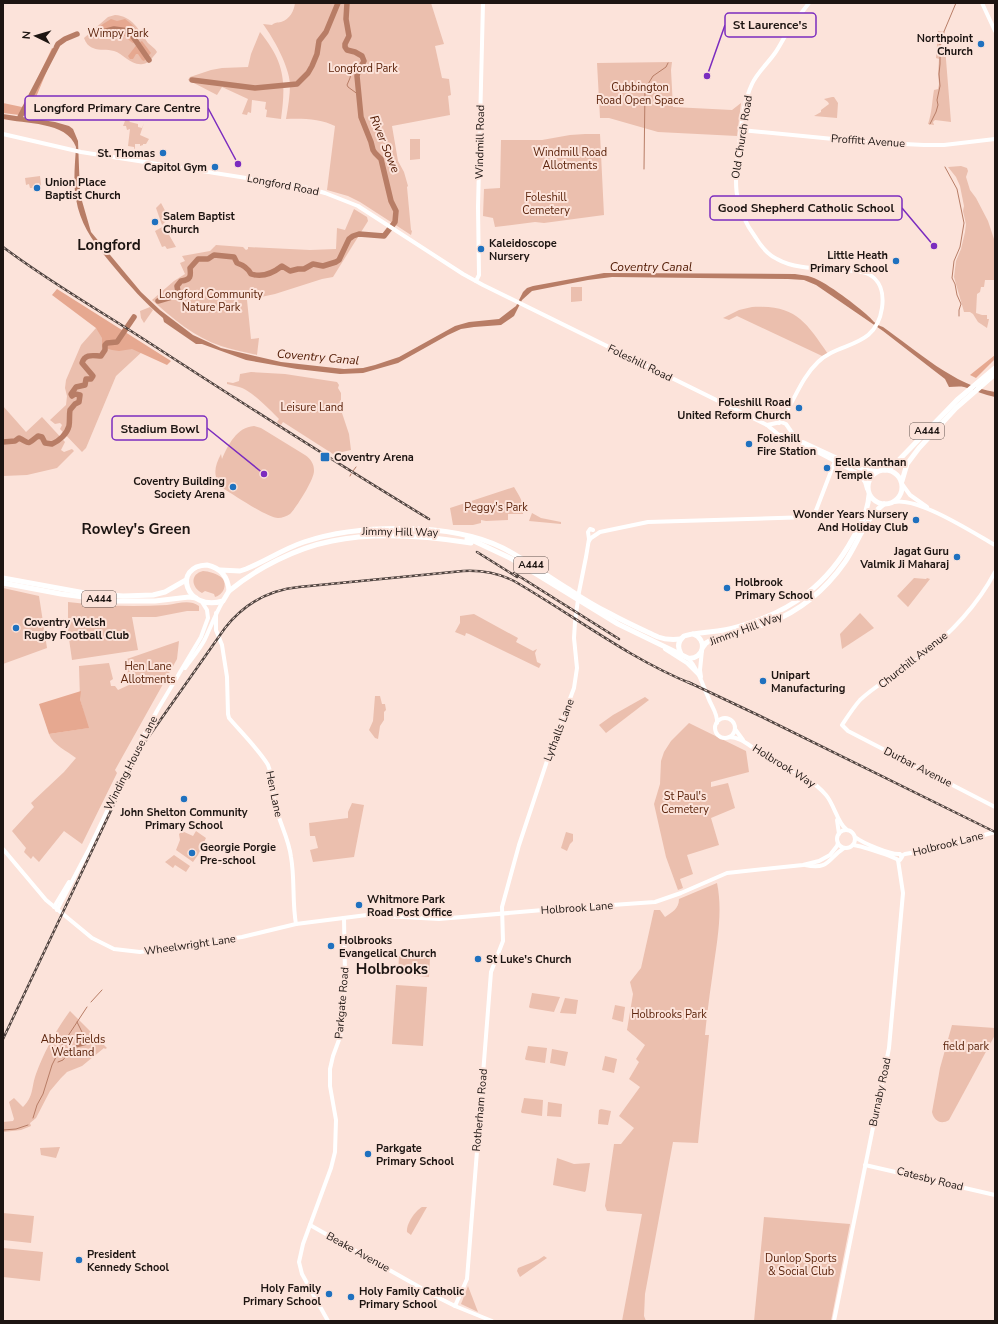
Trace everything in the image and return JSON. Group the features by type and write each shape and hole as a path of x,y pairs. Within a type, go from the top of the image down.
{"highway":[{"name":"A444","path":"902,483 905,470 911,457 970,392 977,382 995,368"},
{"name":"A444","path":"885,470 894,465 905,455 930,428 970,392 995,374"},
{"path":"885,470 895,473 902,483 900,495 894,502 884,504 875,502 869,495 867,489 870,477 878,471 885,470"},
{"name":"Jimmy Hill Way","path":"693,634 724,630 756,621 783,610 805,596 829,574 846,551 864,518 869,495"},
{"name":"Jimmy Hill Way","path":"703,648 706,643 713,639 768,623 779,618 813,597 826,586 839,570 852,551 873,514 884,504"},
{"name":"Jimmy Hill Way","path":"220,570 233,571 246,569 292,546 330,535 367,530 412,530 440,532 481,540 502,548 524,560 542,573 608,613 664,640 681,639"},
{"path":"412,530 438,534 442,540"},
{"path":"440,532 445,536 470,540 487,547"},
{"name":"Jimmy Hill Way","path":"229,591 273,563 303,550 327,542 350,538 378,536 442,540"},
{"name":"A444","path":"442,540 472,543 487,547 512,559 584,604 640,635 681,654"},
{"path":"198,566 209,566 220,570 228,582 229,591 223,601 209,603 202,602 188,591 186,580 192,570 198,566"},
{"path":"3,574 62,589"},
{"name":"A444","path":"3,578 85,593 115,596 145,595 165,592 186,580"},
{"name":"A444","path":"3,583 61,594 113,600 155,601 189,597 196,598"},
{"path":"693,634 699,637 703,648 698,656 688,658 681,654 679,646 681,639 684,636 693,634"}],"street":[{"name":"Windmill Road","path":"476,281 479,275 478,207 483,3"},
{"name":"Old Church Road","path":"779,423 807,373 819,360 860,341 868,334 879,319 882,310 882,297 878,283 866,273 800,266 784,262 771,256 759,243 745,222 737,197 736,176 741,130 746,102 752,82 775,53 790,28 809,3"},
{"path":"982,3 995,30"},
{"name":"Proffitt Avenue","path":"741,130 864,142 929,145 944,145 995,138"},
{"name":"Longford Road","path":"3,134 81,152 314,190 358,206 476,281 514,301"},
{"name":"Foleshill Road","path":"514,301 766,425 776,432"},
{"path":"786,412 788,426 786,435"},
{"path":"779,423 776,425 776,432 779,436 786,435 795,437 859,468 878,471"},
{"path":"766,425 785,423 795,437"},
{"path":"800,440 806,446 862,476 867,489"},
{"path":"600,532 589,530 592,535 648,522 811,517 815,513 835,461"},
{"path":"902,483 913,497 936,513"},
{"path":"894,502 911,502 936,513 995,544"},
{"name":"Lythalls Lane","path":"502,913 502,905 532,803 574,688 577,668 574,630 588,542 592,535"},
{"name":"Churchill Avenue","path":"842,725 853,708 861,700 918,658 950,631 962,619 983,592 995,572"},
{"name":"Winding House Lane","path":"178,676 198,651 223,601"},
{"path":"202,602 207,610 208,618"},
{"name":"Hen Lane","path":"216,613 216,630 222,645 227,678 228,714 233,723 265,760 271,774 272,790 278,816 291,857 296,924"},
{"name":"Winding House Lane","path":"55,909 88,851 140,742 198,640 208,618"},
{"name":"Hen Lane","path":"208,618 211,625 216,630"},
{"path":"640,635 683,660 699,675"},
{"name":"Holbrook Way","path":"702,682 700,670 703,648"},
{"name":"Holbrook Way","path":"688,658 699,675 715,711 720,716 732,722 743,740"},
{"name":"Holbrook Way","path":"715,711 717,723 716,729 718,734 723,737 736,737 743,740 759,752 814,784 831,802 841,825 846,829"},
{"path":"717,723 726,718"},
{"name":"Durbar Avenue","path":"842,725 848,731 995,807"},
{"path":"729,737 735,728"},
{"name":"Holbrook Way","path":"836,814 839,834"},
{"path":"853,845 855,837 852,832 846,829 839,834 838,843 844,848 859,845 889,857 898,857"},
{"name":"Holbrook Lane","path":"855,837 898,857 905,854 934,849 995,832"},
{"name":"Holbrook Lane","path":"344,918 371,915 439,919 655,902 676,895 727,873 819,861 830,856 838,843"},
{"name":"Holbrook Lane","path":"805,864 822,866 829,862 844,848"},
{"name":"Wheelwright Lane","path":"3,849 55,909 96,941 110,948 130,952 147,952 242,937 296,924 344,918"},
{"name":"Burnaby Road","path":"834,1321 890,1037 903,893 898,857"},
{"name":"Rotherham Road","path":"455,1306 467,1279 491,972 503,941 502,913"},
{"name":"Parkgate Road","path":"328,1321 302,1274 299,1262 302,1248 331,1168 336,1147 336,1120 331,1093 330,1076 331,1063 339,1038 346,975 344,918"},
{"name":"Catesby Road","path":"865,1165 995,1195"},
{"name":"Beake Avenue","path":"310,1225 455,1306 492,1321"}],"green space":[{"name":"Longford Park","path":"295,3 431,3 444,44 435,46 442,78 449,79 451,95 448,96 450,115 392,126 398,161 404,172 408,186 412,231 411,235 360,202 348,196 327,190 335,126 324,122 311,120 286,119 290,93 289,77 280,53 263,24 272,25 287,19 293,12"},
{"name":"Wimpy Park","path":"115,15 131,21 148,43 154,48 157,52 151,60 143,64 131,62 111,50 96,49 86,43 84,38 108,17"},
{"path":"938,31 945,32 941,46 942,48 945,47 951,122 935,120 933,122 934,125 928,124 934,90 938,89 939,84 939,59 936,58"},
{"path":"260,32 275,53 282,73 283,106 281,119 266,117 266,102 252,100 251,113 248,112 247,115 242,114 248,99 222,87 217,95 188,80 190,77 211,70 248,67 251,54"},
{"name":"Cubbington Road Open Space","path":"672,62 673,107 732,110 741,103 737,136 658,132 609,118 600,118 597,63"},
{"path":"834,97 838,103 837,118 814,116 821,112 821,110 829,104 824,99"},
{"path":"122,116 128,117 130,122 138,124 138,127 142,128 144,123 140,135 149,139 146,144 140,146 140,144 135,144 135,151 134,147 128,146 130,129 127,130 126,126 123,126 125,121 121,119"},
{"path":"585,134 600,134 604,215 544,223 535,222 495,227 493,218 483,216 484,189 500,188 501,140 542,140"},
{"path":"410,139 420,139 420,159 410,160"},
{"path":"961,166 967,168 968,171 966,177 970,190 988,221 995,242 995,280 985,280 984,287 981,287 980,292 977,294 976,313 987,315 987,319 989,319 987,328 978,322 973,314 970,312 964,312 954,277 956,261 961,249 966,224 960,186 956,177 948,167"},
{"path":"40,176 41,185 39,183 35,184 35,188 30,188 29,184 26,185 25,178"},
{"path":"161,203 169,218 162,225 156,208"},
{"name":"Longford Community Nature Park","path":"354,209 367,217 368,221 333,277 275,294 247,300 251,339 259,338 257,355 225,347 202,338 176,320 152,300 174,281 185,274 180,263 185,261 182,256 210,251 216,245 243,247 246,250 248,247 310,250 336,249 337,228 345,230"},
{"path":"164,226 176,247 167,249 165,246 162,247 155,231"},
{"path":"571,287 582,287 582,301 571,302"},
{"path":"150,307 153,310 144,323 141,318 140,311"},
{"path":"752,307 779,309 798,317 813,332 828,354 822,356 737,316 729,320 723,318 739,310"},
{"path":"96,328 144,350 116,376 86,448 82,452 60,429 62,425 60,423 55,424 50,420 66,405 66,380 81,345"},
{"name":"Leisure Land","path":"251,372 285,374 337,382 341,393 341,410 349,434 351,450 333,454 283,422 281,425 277,422 279,419 249,392 239,387 227,384 227,382 233,383 239,381 240,374"},
{"path":"3,406 26,432 42,417 65,442 61,450 64,452 72,449 74,451 57,468 27,475 3,476"},
{"path":"254,426 261,428 305,455 313,464 314,471 308,487 293,511 284,517 273,517 251,506 224,489 217,481 215,472 221,454 222,459 230,443 238,433 248,427"},
{"name":"Peggy's Park","path":"514,487 522,503 523,514 508,514 508,520 481,520 481,523 473,525 453,525 450,508"},
{"path":"532,513 541,518 561,522 561,524 529,521"},
{"path":"203,571 216,574 224,581 225,587 218,596 215,597 214,594 205,591 202,593 194,584 194,578 196,575"},
{"path":"914,578 930,579 908,607 897,596"},
{"path":"3,588 39,596 47,648 3,664"},
{"path":"68,602 129,606 167,605 187,602 199,606 199,611 187,611 156,617 132,617 138,650 72,660 68,632"},
{"path":"860,613 874,628 842,649 840,634"},
{"path":"474,614 518,638 516,642 533,651 537,649 535,653 537,662 541,664 539,668 469,634 466,633 465,636 455,632 460,623 460,616"},
{"name":"Hen Lane Allotments","path":"179,641 177,659 115,770 117,773 82,844 64,831 39,862 33,856 31,859 24,852 26,848 12,831 34,807 31,803 64,772 76,758 57,745 49,734 88,728 80,699 79,666 109,663 113,679 110,681 111,686 115,686 118,690 131,684 124,660"},
{"path":"375,696 380,696 382,704 385,704 386,710 384,712 384,720 380,726 378,739 375,738 369,730 373,721"},
{"path":"645,697 649,700 606,733 599,725 613,715"},
{"name":"St Paul's Cemetery","path":"689,723 746,751 749,772 711,782 711,787 728,783 735,808 711,818 719,845 687,855 693,874 680,879 683,888 678,890 666,857 654,804 660,784 661,761 664,752 671,741"},
{"path":"352,803 364,805 354,857 313,862 310,850 318,848 315,836 310,836 309,823 348,818 348,812"},
{"path":"182,831 193,836 196,831 206,838 193,862 176,850 180,840 179,834"},
{"path":"566,832 573,834 573,841 567,851 561,848"},
{"path":"174,855 190,866 186,872 175,865 173,868 165,862"},
{"name":"Holbrooks Park","path":"717,883 719,894 719,927 705,1035 709,1035 698,1143 673,1142 645,1294 644,1316 646,1321 622,1321 642,1214 607,1211 605,1206 614,1144 621,1144 634,1128 619,1116 640,1087 629,1079 639,1062 636,1059 645,1045 627,1030 633,994 630,982 641,968 654,910 660,910 665,917 673,912 678,905 679,899"},
{"path":"418,952 426,953 425,958 430,958 429,977 398,974 399,956 417,957"},
{"path":"396,985 427,987 423,1046 392,1044"},
{"path":"532,993 560,997 554,1012 530,1008"},
{"path":"565,998 578,1000 576,1014 560,1013"},
{"path":"615,1005 625,1007 623,1022 612,1019"},
{"name":"Abbey Fields Wetland","path":"70,1011 107,1048 104,1048 82,1066 67,1072 61,1078 50,1091 36,1118 30,1123 31,1126 21,1130 3,1132 3,1122 13,1121 14,1119 9,1102 14,1098 23,1107 27,1103 31,1095 36,1074 47,1049 55,1033"},
{"name":"field park","path":"952,1025 995,1028 995,1035 949,1120 941,1122 934,1118 932,1112 940,1068"},
{"path":"528,1046 547,1048 545,1063 525,1059"},
{"path":"552,1049 568,1052 565,1066 550,1063"},
{"path":"605,1056 617,1059 614,1073 602,1070"},
{"path":"524,1098 543,1100 542,1116 521,1112"},
{"path":"548,1102 562,1104 561,1117 547,1116"},
{"path":"599,1110 611,1111 608,1125 598,1124"},
{"path":"60,1147 56,1158 41,1155 40,1148"},
{"path":"557,1158 574,1164 590,1163 585,1192 553,1185"},
{"path":"422,1207 427,1207 411,1235 407,1232 409,1222"},
{"path":"3,1213 34,1216 31,1243 3,1240"},
{"name":"Dunlop Sports & Social Club","path":"764,1217 850,1224 831,1321 754,1321"},
{"path":"3,1248 43,1252 40,1281 3,1277"},
{"path":"544,1256 547,1258 520,1277 517,1271 518,1268"},
{"path":"468,1286 478,1312 461,1304"}],"shaded area":[{"path":"111,19 117,21 125,19 130,23 137,31 137,41 133,43 120,32 113,29 105,30 91,39 91,35"},
{"path":"142,41 151,53 144,61 138,54 136,54 133,59 130,59 128,56 138,43"},
{"path":"52,48 55,51 32,107 53,110 52,119 3,113 3,103 22,107 25,105"},
{"path":"3,114 55,122 69,126 73,129 78,141 80,194 91,232 141,292 160,310 193,335 221,348 281,362 344,369 363,368 399,357 455,326 469,322 499,319 516,306 523,292 527,288 533,286 604,273 795,274 815,278 822,282 838,292 876,323 936,366 965,383 995,392 995,397 964,387 949,387 945,379 883,331 816,285 804,280 788,279 612,277 532,291 522,300 514,316 501,325 461,329 398,363 363,373 340,374 297,369 246,360 202,344 196,344 164,322 163,318 137,294 114,267 95,243 85,227 78,209 75,193 74,180 76,147 71,139 64,132 44,125 3,119"},
{"path":"57,289 171,361 167,365 132,349 119,351 102,347 102,338 96,328 52,295"},
{"path":"995,355 995,359 976,378 970,375"},
{"path":"81,691 80,699 89,728 49,734 39,704"},
{"path":"81,1032 89,1042 86,1045 75,1048"}],"waterway":[{"name":"River Sowe","path":"192,80 255,88 297,84 308,73 312,66 317,54 319,41 326,32 338,3"},
{"name":"River Sowe","path":"158,301 175,296 178,292 177,286 181,281 189,279 190,268 198,259 208,259 214,255 234,257 237,263 245,267 251,274 255,275 271,273 282,266 290,271 304,269 313,264 323,266 339,260 349,239 353,236 359,234 384,236 395,222 396,211 391,201 381,159 373,150 361,117 357,76 364,61 362,56 347,50 345,47 349,36 346,19 347,3"},
{"path":"930,124 938,105 937,100 940,86 940,41 956,3"},
{"name":"River Sowe","path":"91,35 114,29 129,31 149,60"},
{"name":"River Sowe","path":"20,117 58,44 77,34"},
{"path":"644,169 645,89 653,76 666,67 668,63"},
{"path":"359,95 347,85 351,73 360,66"},
{"path":"945,167 957,189 964,223 960,247 954,261 952,278 961,304 959,316"},
{"name":"River Sowe","path":"3,442 15,441 19,438 28,443 38,436 42,437 45,443 52,444 62,437 69,426 70,410 79,402 80,395 75,394 72,396 71,394 76,387 85,385 86,379 91,379 93,376 82,363 83,360 87,356 101,356 105,350 105,345 107,343 117,342 134,317"},
{"path":"353,471 356,467"},
{"path":"91,1002 102,990"},
{"path":"33,1118 37,1105 43,1094 52,1065 62,1045 87,1007"},
{"path":"77,1022 82,1032"},
{"path":"58,1062 63,1060 70,1051 75,1048"},
{"path":"3,1130 16,1129 28,1125"}],"railway":[{"path":"3,247 37,272 73,295 127,328 286,431 429,519"},
{"path":"477,552 517,577"},
{"path":"3,1039 140,749 232,619 249,605 267,595 277,591 299,587 463,571 489,573 514,581 645,662 692,684"},
{"path":"514,573 619,639"},
{"path":"688,682 995,832"}],"place":[{"name":"Northpoint Church","path":"981,44"},
{"name":"St Laurence's","path":"707,76"},
{"name":"St. Thomas","path":"163,153"},
{"name":"Longford Primary Care Centre","path":"238,164"},
{"name":"Capitol Gym","path":"215,167"},
{"name":"Union Place Baptist Church","path":"37,188"},
{"name":"Salem Baptist Church","path":"155,222"},
{"name":"Good Shepherd Catholic School","path":"934,246"},
{"name":"Kaleidoscope Nursery","path":"481,249"},
{"name":"Little Heath Primary School","path":"896,261"},
{"name":"Foleshill Road United Reform Church","path":"799,408"},
{"name":"Foleshill Fire Station","path":"749,444"},
{"name":"Coventry Arena","path":"325,457"},
{"name":"Eella Kanthan Temple","path":"827,468"},
{"name":"Stadium Bowl","path":"264,474"},
{"name":"Coventry Building Society Arena","path":"233,487"},
{"name":"Wonder Years Nursery And Holiday Club","path":"916,520"},
{"name":"Jagat Guru Valmik Ji Maharaj","path":"957,557"},
{"name":"Holbrook Primary School","path":"727,588"},
{"name":"Coventry Welsh Rugby Football Club","path":"16,628"},
{"name":"Unipart Manufacturing","path":"763,681"},
{"name":"John Shelton Community Primary School","path":"184,799"},
{"name":"Georgie Porgie Pre-school","path":"192,853"},
{"name":"Whitmore Park Road Post Office","path":"359,905"},
{"name":"Holbrooks Evangelical Church","path":"331,946"},
{"name":"St Luke's Church","path":"478,959"},
{"name":"Parkgate Primary School","path":"368,1154"},
{"name":"President Kennedy School","path":"79,1260"},
{"name":"Holy Family Primary School","path":"329,1294"},
{"name":"Holy Family Catholic Primary School","path":"351,1297"}],"district":[{"name":"Longford","path":"109,245"},
{"name":"Rowley's Green","path":"136,529"},
{"name":"Holbrooks","path":"392,969"}],"park label":[{"name":"Windmill Road Allotments","path":"570,158"},
{"name":"Foleshill Cemetery","path":"546,203"}],"water label":[{"name":"Coventry Canal","path":"651,267"},
{"name":"Coventry Canal","path":"318,357"}]}
